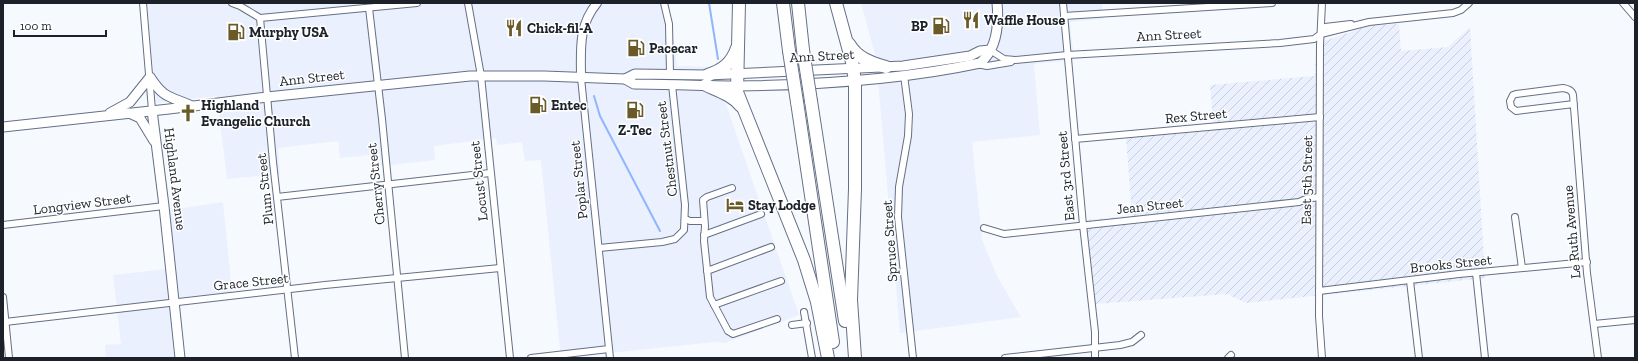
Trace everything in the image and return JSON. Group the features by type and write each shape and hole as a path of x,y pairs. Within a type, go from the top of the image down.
{"highway":[{"path":"739,3 737,92 804,260 817,302 828,358"},
{"path":"783,3 835,358"},
{"path":"798,3 803,50 851,358"},
{"path":"836,3 855,75 855,189 851,300 855,358"},
{"path":"847,42 857,55 870,62 886,67"},
{"path":"738,45 735,55 727,66 707,80 736,101 744,111"}],"main road":[{"path":"976,64 980,63 987,57 990,50 998,26 997,3"},
{"name":"Ann Street","path":"855,75 886,67 951,60 970,56 980,51 990,50"},
{"name":"Ann Street","path":"3,127 267,97 481,76 625,79 634,84 672,84 707,80 855,75 904,75 976,64"},
{"name":"Ann Street","path":"625,79 635,74 670,74 707,80"},
{"path":"106,115 130,102 150,77 156,87 163,94 192,106"},
{"name":"Highland Avenue","path":"152,110 175,303 180,358"},
{"path":"128,113 140,118 157,146"}],"street":[{"name":"Highland Avenue","path":"142,3 152,110"},
{"path":"232,3 260,18 417,3"},
{"name":"Locust Street","path":"468,3 481,76 510,358"},
{"name":"Poplar Street","path":"597,3 587,18 581,36 581,78 600,248 610,358"},
{"path":"664,3 668,24 670,74"},
{"name":"East 3rd Street","path":"1063,3 1083,225 1095,332 1095,358"},
{"path":"1064,16 1272,3"},
{"name":"East 5th Street","path":"1322,3 1319,198 1319,322 1322,358"},
{"name":"Ann Street","path":"976,64 987,66 1016,60 1067,55 1280,43 1314,39 1321,34 1361,24 1453,13 1461,10 1469,3"},
{"path":"1623,3 1635,16"},
{"name":"Cherry Street","path":"369,8 405,358"},
{"name":"Plum Street","path":"260,18 277,197 295,358"},
{"name":"Ann Street","path":"990,50 1004,59 1016,60"},
{"name":"Spruce Street","path":"904,75 909,114 908,136 899,187 898,217 913,358"},
{"name":"Chestnut Street","path":"672,84 685,219"},
{"name":"Le Ruth Avenue","path":"1574,104 1520,111 1513,109 1510,104 1511,98 1516,94 1563,88 1572,91 1574,104 1586,262 1598,358"},
{"name":"Rex Street","path":"1075,139 1320,117"},
{"path":"277,197 490,174"},
{"path":"732,188 707,197 703,200 704,236 710,297 728,331 733,334 777,319"},
{"name":"Jean Street","path":"984,228 1004,234 1299,202 1306,199 1319,198"},
{"name":"Longview Street","path":"3,225 164,206"},
{"path":"704,236 761,214"},
{"path":"1515,217 1522,268"},
{"path":"600,248 675,239 684,230 685,219 690,221 704,221"},
{"path":"707,271 772,247"},
{"name":"Brooks Street","path":"1319,291 1586,262"},
{"name":"Grace Street","path":"6,322 287,290 500,268"},
{"path":"1476,273 1485,358"},
{"path":"714,305 781,281"},
{"path":"1410,281 1419,358"},
{"path":"3,297 9,358"},
{"path":"804,312 812,358"},
{"path":"1594,324 1635,320"},
{"path":"792,325 806,323"},
{"path":"1005,358 1120,345 1132,342 1141,335"},
{"path":"531,358 609,349"}],"shaded area":[{"path":"147,3 668,3 677,66 713,67 799,315 725,343 715,342 561,358 541,160 525,161 522,142 497,145 496,138 434,146 435,160 381,166 380,154 340,158 338,141 278,148 280,174 227,179 217,96 156,103"},
{"path":"861,3 1102,3 1103,19 1070,22 1074,60 1034,64 1040,135 972,142 982,240 997,276 1021,317 900,333 876,58"},
{"path":"1399,24 1401,51 1448,47 1470,27 1485,278 1246,303 1227,294 1095,304 1085,220 1132,216 1126,138 1214,130 1210,85 1315,76 1316,44 1371,25"},
{"path":"223,202 232,292 179,298 185,358 106,358 105,345 121,344 113,275 175,268 170,210"}],"waterway":[{"path":"709,3 718,59"},
{"path":"594,96 600,116 660,231"}],"place":[{"name":"Waffle House","path":"971,20"},
{"name":"BP","path":"941,26"},
{"name":"Chick-fil-A","path":"514,28"},
{"name":"Murphy USA","path":"236,32"},
{"name":"Pacecar","path":"636,48"},
{"name":"Entec","path":"538,105"},
{"name":"Z-Tec","path":"635,110"},
{"name":"Highland Evangelic Church","path":"188,113"},
{"name":"Stay Lodge","path":"735,205"}]}
